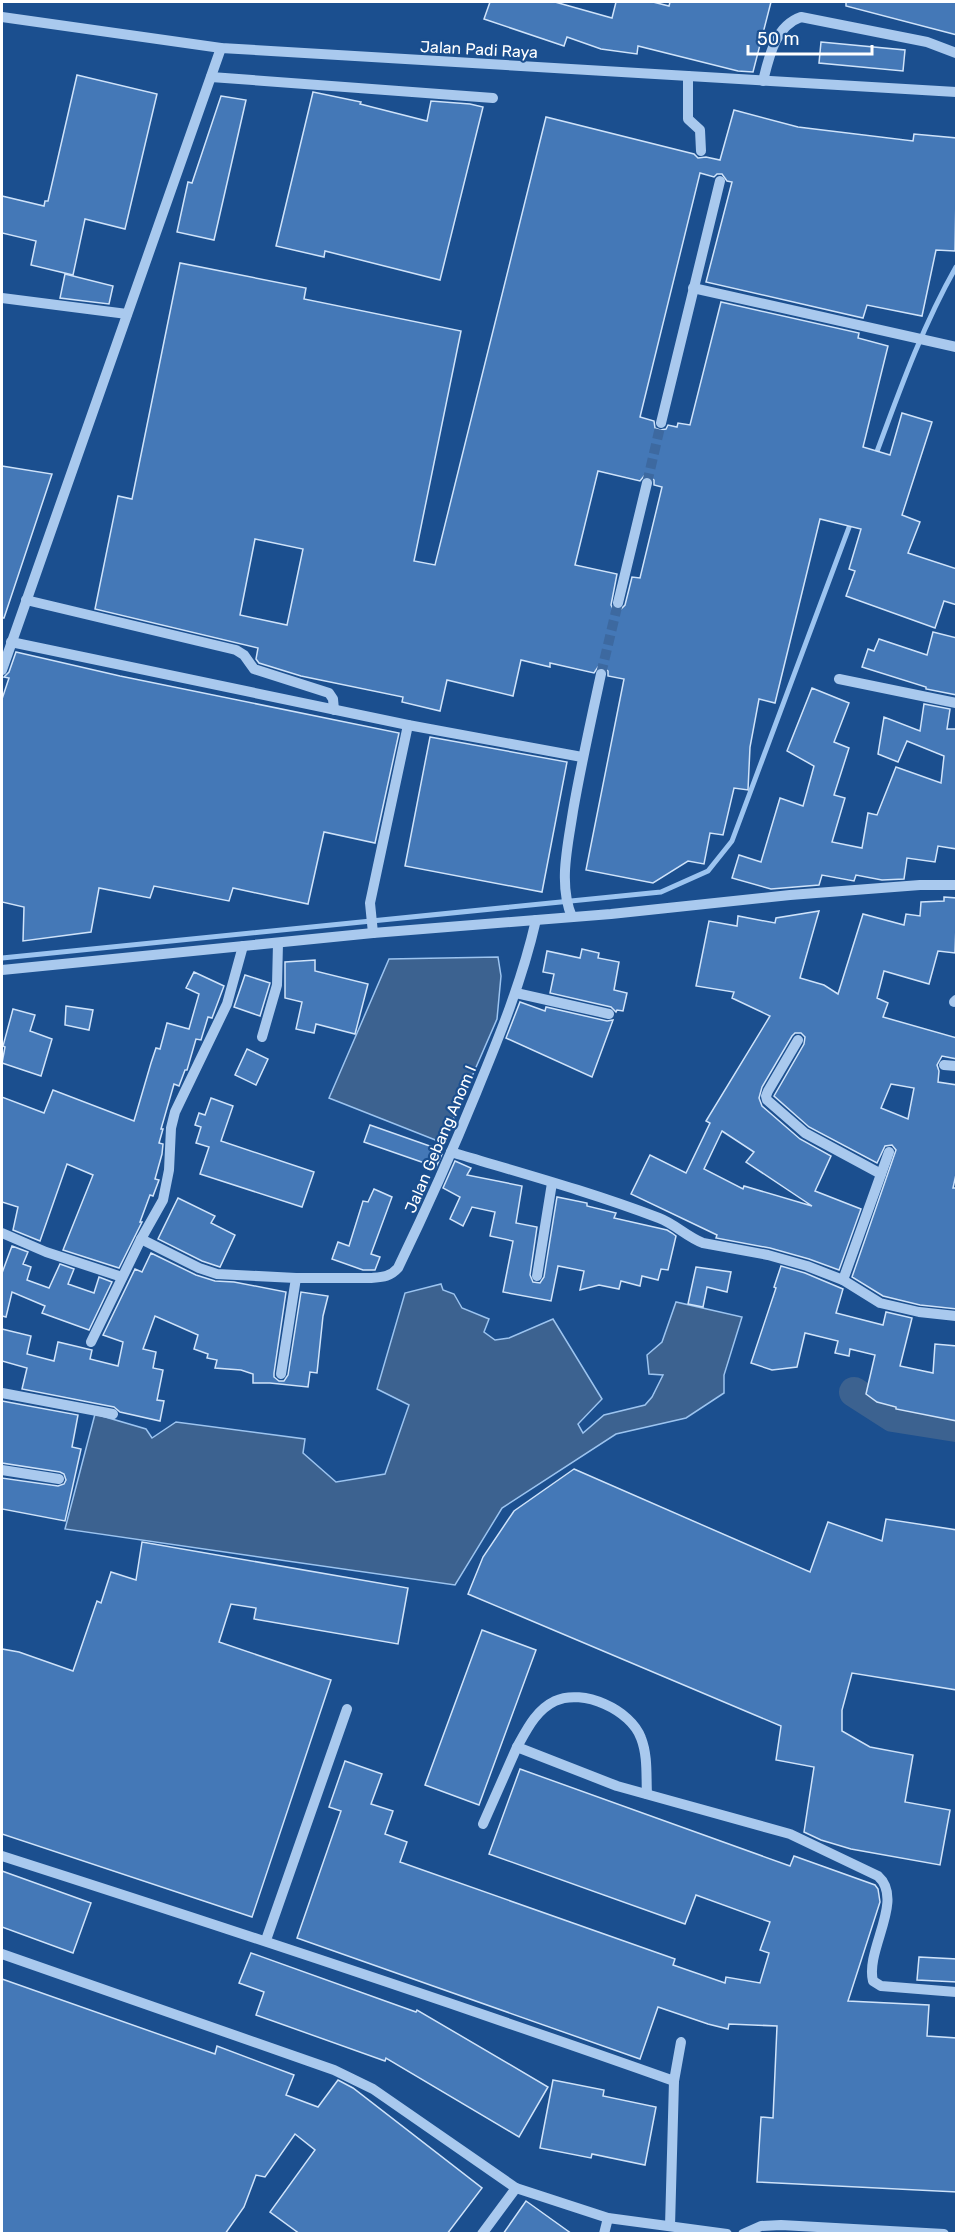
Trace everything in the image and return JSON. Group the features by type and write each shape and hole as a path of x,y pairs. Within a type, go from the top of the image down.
{"street":[{"name":"Jalan Padi Raya","path":"2,17 221,48 957,92"},
{"path":"763,81 768,60 780,32 790,21 801,17 927,42 957,53"},
{"path":"2,670 221,48"},
{"path":"688,76 688,119 700,130 701,151"},
{"path":"211,77 494,98"},
{"path":"661,423 720,181"},
{"path":"693,288 957,347"},
{"path":"2,298 127,314"},
{"path":"618,603 646,483"},
{"path":"26,600 236,650 244,655 254,669 329,693 333,699 334,710"},
{"path":"11,642 408,725 582,757"},
{"path":"570,913 565,881 565,862 582,757 602,674"},
{"path":"839,679 957,703"},
{"path":"373,931 370,903 408,725"},
{"path":"2,970 278,943 373,931 536,920 570,913 920,885 957,885"},
{"name":"Jalan Gebang Anom I","path":"296,1278 371,1278 388,1276 398,1268 452,1152 516,993 526,964 536,920"},
{"path":"262,1037 277,985 278,943"},
{"path":"91,1342 141,1239 163,1200 167,1188 171,1128 175,1112 227,1004 243,946"},
{"path":"516,993 609,1014"},
{"path":"798,1040 768,1090 767,1100 805,1133 881,1174"},
{"path":"944,1065 957,1066"},
{"path":"452,1152 614,1201 663,1220 703,1243 792,1261 843,1280 880,1303 957,1316"},
{"path":"843,1280 889,1152"},
{"path":"537,1276 552,1183"},
{"path":"2,1233 46,1252 122,1277"},
{"path":"141,1239 210,1272 296,1278 281,1374"},
{"path":"2,1393 113,1414"},
{"path":"2,1470 59,1479"},
{"path":"483,1824 517,1747 537,1714 556,1701 572,1697 603,1702 629,1718 641,1736 645,1751 647,1794"},
{"path":"266,1940 347,1708"},
{"path":"517,1747 618,1786 790,1834 878,1876 885,1881 888,1892 886,1911 870,1971 873,1982 881,1986 957,1992"},
{"path":"2,1856 266,1940 674,2081"},
{"path":"2,1954 334,2070 374,2089 516,2188 608,2218 727,2234"},
{"path":"670,2226 674,2081 681,2042"},
{"path":"482,2234 516,2188"},
{"path":"604,2234 608,2218"},
{"path":"743,2234 761,2226 944,2234"}],"water":[{"path":"498,957 501,976 497,1019 443,1143 329,1098 389,959"},
{"path":"441,1284 443,1290 454,1294 462,1308 489,1319 484,1332 495,1340 509,1338 553,1319 602,1399 578,1424 583,1433 604,1415 645,1405 652,1397 663,1375 649,1374 647,1355 662,1342 676,1302 742,1317 724,1375 724,1393 686,1418 616,1434 502,1508 455,1585 65,1529 95,1414 146,1429 152,1438 176,1422 305,1439 303,1453 336,1482 385,1474 409,1405 377,1389 405,1293"}],"building":[{"path":"490,2 555,2 612,18 616,2 653,2 669,6 670,2 771,2 753,72 738,71 638,46 637,54 601,49 567,37 564,46 484,19"},
{"path":"846,2 957,2 957,35 846,6"},
{"path":"821,42 905,50 903,71 819,63"},
{"path":"77,75 157,94 125,229 85,219 73,275 31,265 36,241 2,233 2,196 44,206 45,201 48,201"},
{"path":"313,92 361,102 360,104 427,121 431,101 483,107 440,280 325,251 324,257 276,246"},
{"path":"221,96 246,100 214,240 177,232 188,182 192,183"},
{"path":"734,110 798,127 913,141 914,134 957,138 955,251 936,250 922,316 867,305 863,318 706,282 732,182 727,181 722,174 714,177 700,173 640,417 654,421 655,428 660,430 666,429 668,425 677,427 678,423 690,425 721,302 859,333 858,338 888,346 863,447 890,455 902,413 932,422 902,515 920,522 908,553 957,569 957,605 944,601 935,628 846,596 855,571 849,569 861,529 820,519 775,703 759,699 750,747 748,790 734,788 723,835 710,833 704,864 688,861 653,883 586,870 624,679 608,676 608,671 603,667 598,667 594,673 550,663 550,667 521,660 513,696 447,680 440,711 402,702 403,697 301,676 259,663 256,659 258,648 95,609 118,496 132,499 180,263 306,288 304,299 461,331 414,561 435,565 546,117 694,154 698,158 720,160","holes":["598,471 640,481 644,476 649,476 654,480 654,485 662,487 640,578 632,577 625,605 620,610 613,609 611,605 617,574 575,565","255,539 303,549 287,625 240,615"]},
{"path":"65,274 113,286 109,304 60,298"},
{"path":"2,466 52,474 4,618 2,618"},
{"path":"933,632 957,638 957,695 926,689 926,687 862,667 868,649 874,651 879,639 927,655"},
{"path":"16,652 120,676 399,733 375,843 324,832 308,904 233,888 229,901 154,886 150,898 99,888 91,932 23,941 24,907 2,902 2,699 9,678 4,677 9,672"},
{"path":"812,688 849,703 834,742 849,748 834,795 845,798 832,842 862,848 868,813 877,815 896,767 941,783 944,756 907,741 898,762 878,754 884,717 920,731 924,704 950,709 947,729 957,729 957,849 938,846 935,862 907,858 904,879 882,880 856,875 854,881 822,875 819,885 771,889 732,878 739,855 761,862 780,798 803,806 814,766 787,751"},
{"path":"430,737 567,762 542,892 405,866"},
{"path":"944,897 957,898 955,953 938,951 929,984 884,971 877,998 888,1003 883,1017 957,1038 957,1059 942,1056 937,1065 938,1082 957,1085 957,1170 953,1188 957,1188 957,1309 920,1305 883,1296 852,1277 896,1150 892,1145 885,1146 877,1163 809,1127 774,1096 804,1044 805,1037 801,1033 795,1033 792,1036 762,1087 759,1098 762,1106 800,1139 831,1156 815,1191 861,1209 839,1270 770,1248 716,1238 717,1235 631,1194 650,1155 686,1173 710,1123 706,1121 770,1016 732,998 734,992 696,986 709,921 737,926 738,916 775,923 776,918 819,911 800,978 824,985 838,994 863,914 904,925 906,914 920,916 921,902 944,901","holes":["891,1084 914,1088 908,1119 881,1108","722,1131 754,1152 746,1162 812,1206 744,1186 743,1189 704,1169"]},
{"path":"582,949 599,953 598,958 619,962 614,990 627,993 623,1011 617,1010 616,1012 611,1007 550,993 554,974 543,972 547,951 580,958"},
{"path":"315,960 315,971 368,984 355,1034 316,1024 314,1033 296,1029 302,1002 285,998 285,962"},
{"path":"194,972 224,986 212,1018 208,1017 201,1040 196,1039 187,1070 179,1086 174,1084 161,1129 163,1129 159,1143 163,1144 162,1154 155,1179 159,1180 153,1196 150,1195 140,1222 142,1222 119,1268 63,1250 93,1175 67,1164 40,1241 13,1230 18,1207 2,1202 2,1097 44,1113 53,1090 134,1121 156,1048 160,1049 167,1023 189,1029 199,994 186,988"},
{"path":"245,975 270,983 260,1016 234,1007"},
{"path":"520,1002 545,1011 546,1007 607,1021 613,1020 592,1077 506,1038"},
{"path":"66,1006 93,1010 89,1030 65,1025"},
{"path":"13,1009 35,1015 30,1031 52,1039 41,1076 2,1063 5,1047 3,1046"},
{"path":"247,1049 268,1059 256,1085 235,1075"},
{"path":"211,1098 233,1106 221,1141 314,1172 302,1207 200,1174 209,1147 196,1143 201,1127 195,1125 199,1113 205,1115"},
{"path":"370,1125 441,1150 442,1154 436,1167 364,1142"},
{"path":"455,1161 471,1168 467,1175 522,1186 516,1223 537,1227 530,1275 533,1282 540,1283 544,1277 557,1197 587,1203 587,1206 616,1213 614,1218 672,1233 676,1236 668,1270 661,1269 658,1280 642,1276 640,1286 621,1281 619,1289 599,1285 580,1290 584,1271 558,1266 551,1301 503,1292 513,1241 490,1236 495,1212 472,1207 463,1226 450,1219 460,1197 443,1188"},
{"path":"374,1189 392,1197 371,1254 380,1257 375,1270 363,1270 332,1259 338,1242 349,1246 363,1201 368,1202"},
{"path":"178,1198 215,1216 211,1223 235,1235 220,1267 202,1261 158,1239"},
{"path":"12,1246 28,1252 23,1264 31,1267 27,1280 49,1288 60,1264 74,1269 68,1284 94,1293 99,1277 112,1282 89,1330 42,1313 45,1306 12,1292 6,1317 2,1316 2,1273"},
{"path":"151,1253 196,1275 215,1281 234,1282 286,1292 274,1373 274,1377 279,1381 284,1381 288,1375 301,1292 328,1296 323,1316 317,1373 310,1372 308,1387 253,1383 253,1374 241,1370 215,1368 217,1360 207,1358 208,1354 194,1349 198,1335 155,1316 143,1349 156,1352 153,1368 163,1370 157,1400 164,1401 160,1421 120,1412 114,1407 22,1389 27,1368 2,1361 2,1329 31,1336 27,1354 54,1361 58,1342 92,1350 90,1359 118,1366 123,1342 103,1335 135,1269 142,1272"},
{"path":"781,1266 843,1289 836,1313 883,1325 886,1312 912,1318 900,1366 933,1373 935,1344 957,1346 957,1421 896,1409 896,1407 877,1402 866,1394 875,1355 850,1349 849,1356 835,1353 838,1341 805,1333 797,1367 772,1370 751,1363"},
{"path":"696,1267 731,1272 727,1292 707,1287 703,1307 688,1304"},
{"path":"2,1401 78,1415 72,1447 81,1449 65,1521 2,1509 2,1478 58,1486 64,1484 66,1480 64,1474 60,1472 2,1463"},
{"path":"574,1469 810,1572 828,1522 882,1541 886,1519 957,1530 957,1690 852,1673 842,1710 842,1731 870,1747 913,1755 905,1802 950,1810 940,1865 851,1849 804,1832 814,1767 776,1760 781,1726 468,1594 483,1557 514,1511"},
{"path":"142,1542 408,1588 398,1644 254,1619 256,1608 231,1604 219,1642 331,1680 252,1917 2,1834 2,1649 19,1652 73,1671 97,1601 101,1603 111,1572 136,1580"},
{"path":"482,1630 536,1650 479,1805 425,1785"},
{"path":"345,1761 382,1774 371,1804 393,1811 385,1834 407,1842 400,1862 675,1959 673,1965 725,1983 726,1977 760,1983 769,1953 760,1950 770,1922 696,1895 685,1924 489,1854 520,1769 790,1866 794,1856 875,1885 880,1902 848,2001 929,2005 927,2036 957,2038 957,2192 757,2182 761,2117 773,2118 777,2026 729,2024 728,2029 658,2007 640,2059 297,1938 341,1811 329,1807"},
{"path":"2,1871 91,1903 73,1953 2,1927"},
{"path":"251,1953 416,2012 417,2010 548,2087 519,2137 386,2058 385,2061 256,2015 264,1992 239,1983"},
{"path":"919,1957 957,1959 957,1982 917,1980"},
{"path":"2,1979 215,2054 217,2046 294,2075 286,2095 318,2107 338,2080 353,2088 482,2188 447,2234 300,2234 270,2212 315,2150 295,2134 265,2177 256,2175 244,2207 225,2234 2,2234"},
{"path":"553,2080 604,2090 603,2096 656,2107 645,2165 592,2154 591,2158 540,2148"},
{"path":"526,2201 572,2234 503,2234"}],"waterway":[{"path":"875,457 922,336 956,267"},
{"path":"2,958 661,892 708,871 732,841 851,522"},
{"path":"854,1392 893,1417 956,1427"}],"tunnel":[{"path":"647,483 661,423"},
{"path":"601,674 618,603"}]}
